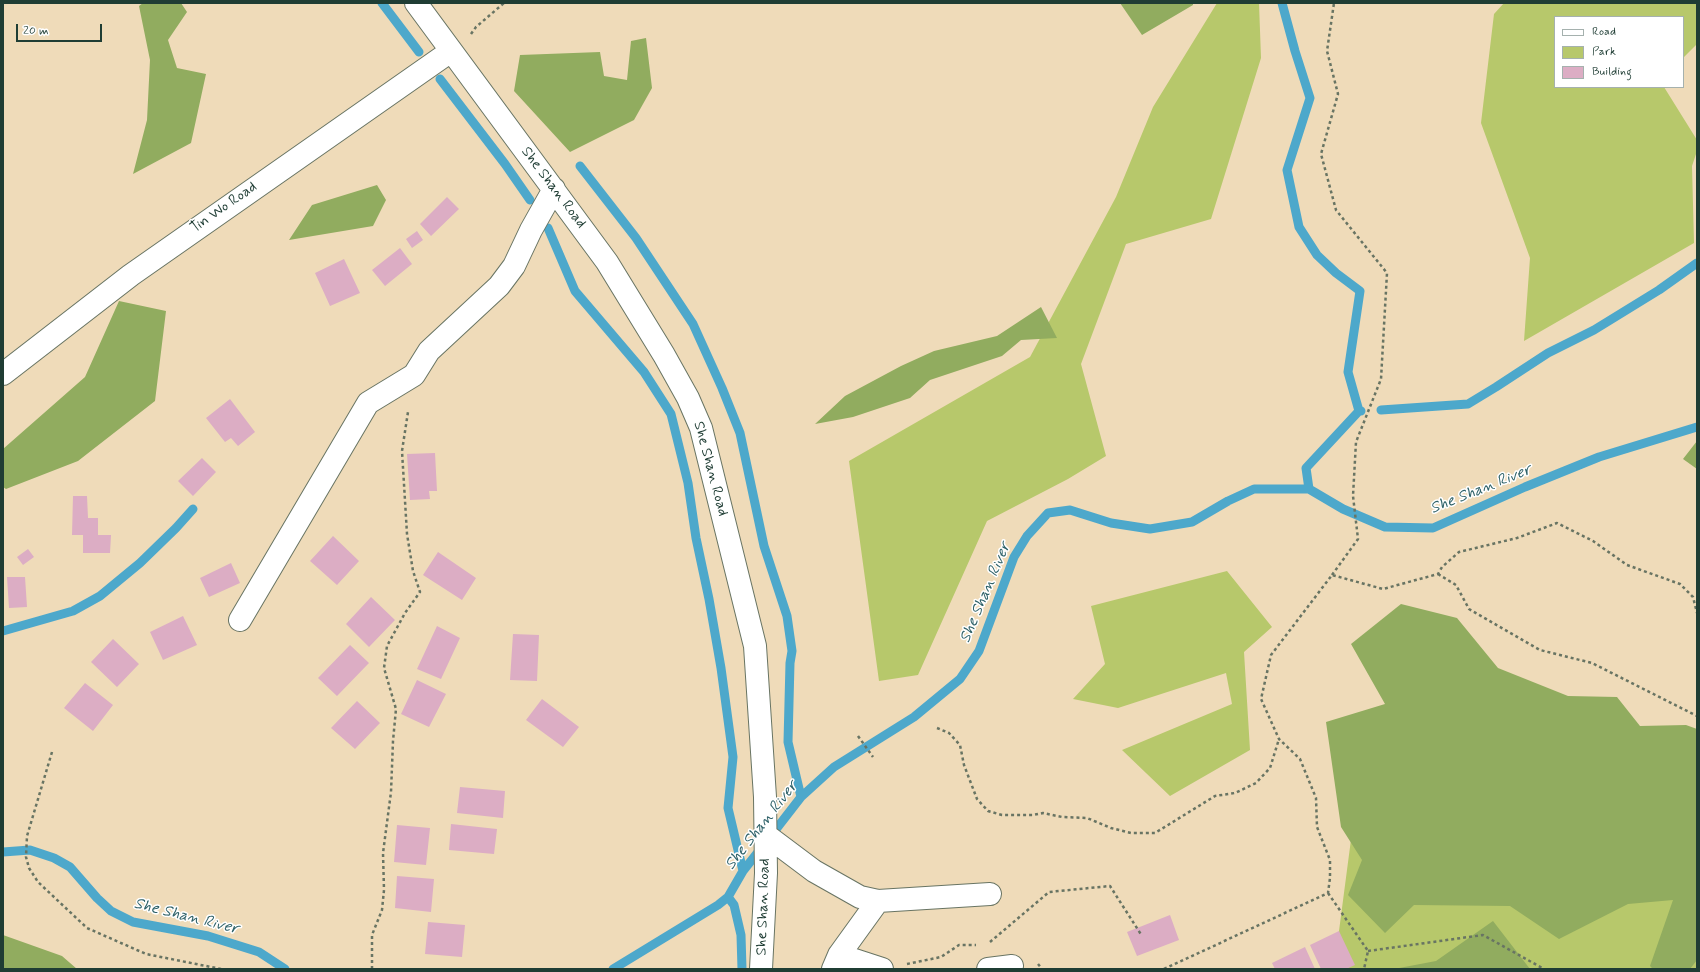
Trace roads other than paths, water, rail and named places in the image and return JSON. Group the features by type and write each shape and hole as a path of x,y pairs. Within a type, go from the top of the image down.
{"street":[{"name":"She Shan Road","path":"416,3 459,45 554,189 607,262 641,314 684,392 701,428 755,646 765,797 774,840 766,873 762,969"},
{"name":"Tin Wo Road","path":"3,374 131,275 459,45"},
{"path":"240,620 368,403 414,375 429,351 490,296 508,275 554,189"},
{"path":"774,840 814,871 860,897 878,901 990,894"},
{"path":"878,901 836,962 892,967"},
{"path":"988,969 1012,966"}],"waterway":[{"path":"382,3 419,52"},
{"path":"1282,3 1310,98 1287,170 1299,227 1317,255 1336,273 1360,291 1348,372 1359,411"},
{"path":"440,79 505,164 530,200"},
{"path":"580,166 636,238 693,324 722,388 740,433 764,546 787,616 792,651 790,663 788,742 801,797"},
{"path":"548,228 575,291 644,372 671,414 688,483 696,538 709,599 721,668 733,757 728,808 743,871"},
{"path":"1381,410 1468,404 1548,353 1594,330 1659,290 1697,263"},
{"path":"1309,489 1306,468 1359,411 1361,411"},
{"name":"She Shan River","path":"770,837 801,797 834,767 914,717 960,679 979,651 1014,557 1027,536 1048,513 1070,510 1111,523 1150,529 1192,522 1228,501 1254,489 1309,489 1343,509 1385,527 1433,528 1525,487 1599,457 1697,427"},
{"path":"3,631 73,611 100,596 140,563 193,509"},
{"name":"She Shan River","path":"613,969 718,905 728,897 743,871 762,847"},
{"name":"She Shan River","path":"3,852 30,850 54,858 70,867 97,898 111,911 133,922 208,936 259,952 285,969"},
{"path":"728,897 734,905 741,935 742,969"}]}
